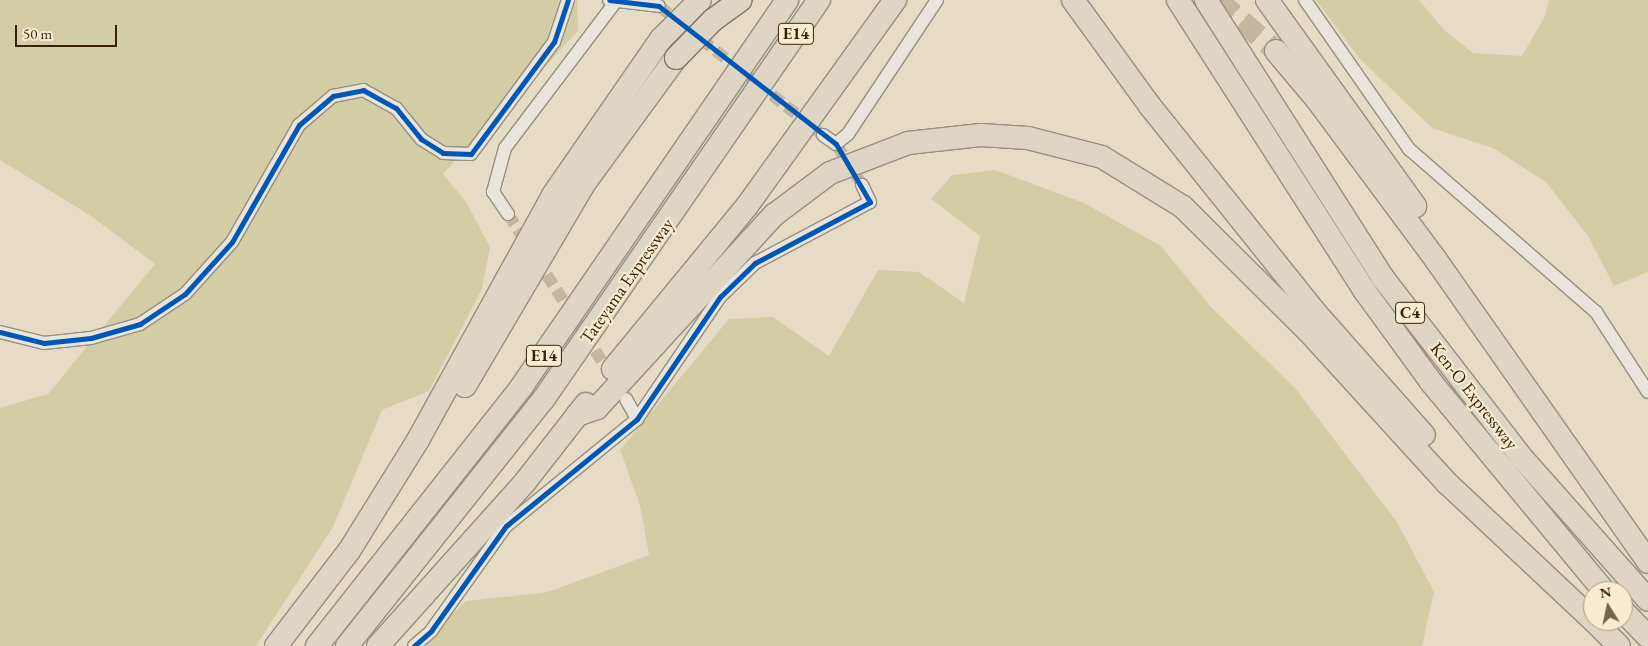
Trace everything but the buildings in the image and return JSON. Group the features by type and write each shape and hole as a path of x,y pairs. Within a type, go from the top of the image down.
{"highway":[{"path":"349,551 423,432 553,195 661,39 700,0"},
{"path":"276,646 425,449 584,184 676,58 713,20 741,0"},
{"name":"Tateyama Expressway","path":"317,646 522,386 787,0"},
{"name":"Tateyama Expressway","path":"347,646 543,400 819,0"},
{"path":"378,646 526,482 746,206 895,0"},
{"path":"1073,0 1150,106 1315,312 1583,608"},
{"name":"Ken-O Expressway","path":"1178,0 1364,290 1437,389 1596,581"},
{"name":"Ken-O Expressway","path":"1206,0 1383,278 1523,459 1648,600"},
{"path":"1267,0 1451,256 1512,372"},
{"path":"1276,51 1318,101 1424,244 1512,372 1648,562"},
{"path":"578,415 597,408 774,215 830,173 908,143 981,135 1028,138 1102,157 1183,207 1309,332 1447,482 1583,610"},
{"path":"1633,621 1648,637"},
{"path":"1605,631 1619,646"}],"street":[{"path":"0,332 44,343 91,338 140,324 185,294 232,242 299,125 333,96 362,90 396,108 421,138 442,154 471,154 554,42 568,0"},
{"path":"823,135 836,144 848,134 937,0"},
{"path":"1305,0 1409,149 1596,312 1648,392"},
{"path":"508,214 493,192 505,148 614,1 659,6"},
{"path":"414,646 431,632 506,526 637,419 720,297 754,263 870,202 862,185"},
{"path":"626,399 637,419"}],"shaded area":[{"path":"0,0 577,0 578,31 443,174 466,202 490,247 482,289 429,391 382,410 333,527 256,646 0,646 0,408 48,394 155,264 91,216 0,160"},
{"path":"1316,0 1419,0 1444,30 1473,53 1522,56 1544,18 1549,0 1648,0 1648,272 1614,286 1588,236 1546,182 1493,148 1432,128 1360,59"},
{"path":"995,170 1084,203 1161,246 1211,307 1295,388 1397,522 1434,592 1422,646 420,646 466,601 548,592 649,555 640,505 620,450 729,319 773,317 829,356 878,270 919,272 964,303 980,236 931,199 952,175"}],"tunnel":[{"path":"1217,0 1276,51"},
{"path":"659,6 823,135"},
{"path":"836,144 862,185"},
{"path":"508,214 613,379"}],"cycle path":[{"path":"0,332 44,343 91,338 140,324 185,294 232,242 299,125 333,96 363,90 396,108 421,139 443,153 471,154 554,42 568,0"},
{"path":"414,646 431,631 506,526 637,419 720,297 755,263 870,202 836,144 659,6 609,0"}]}
